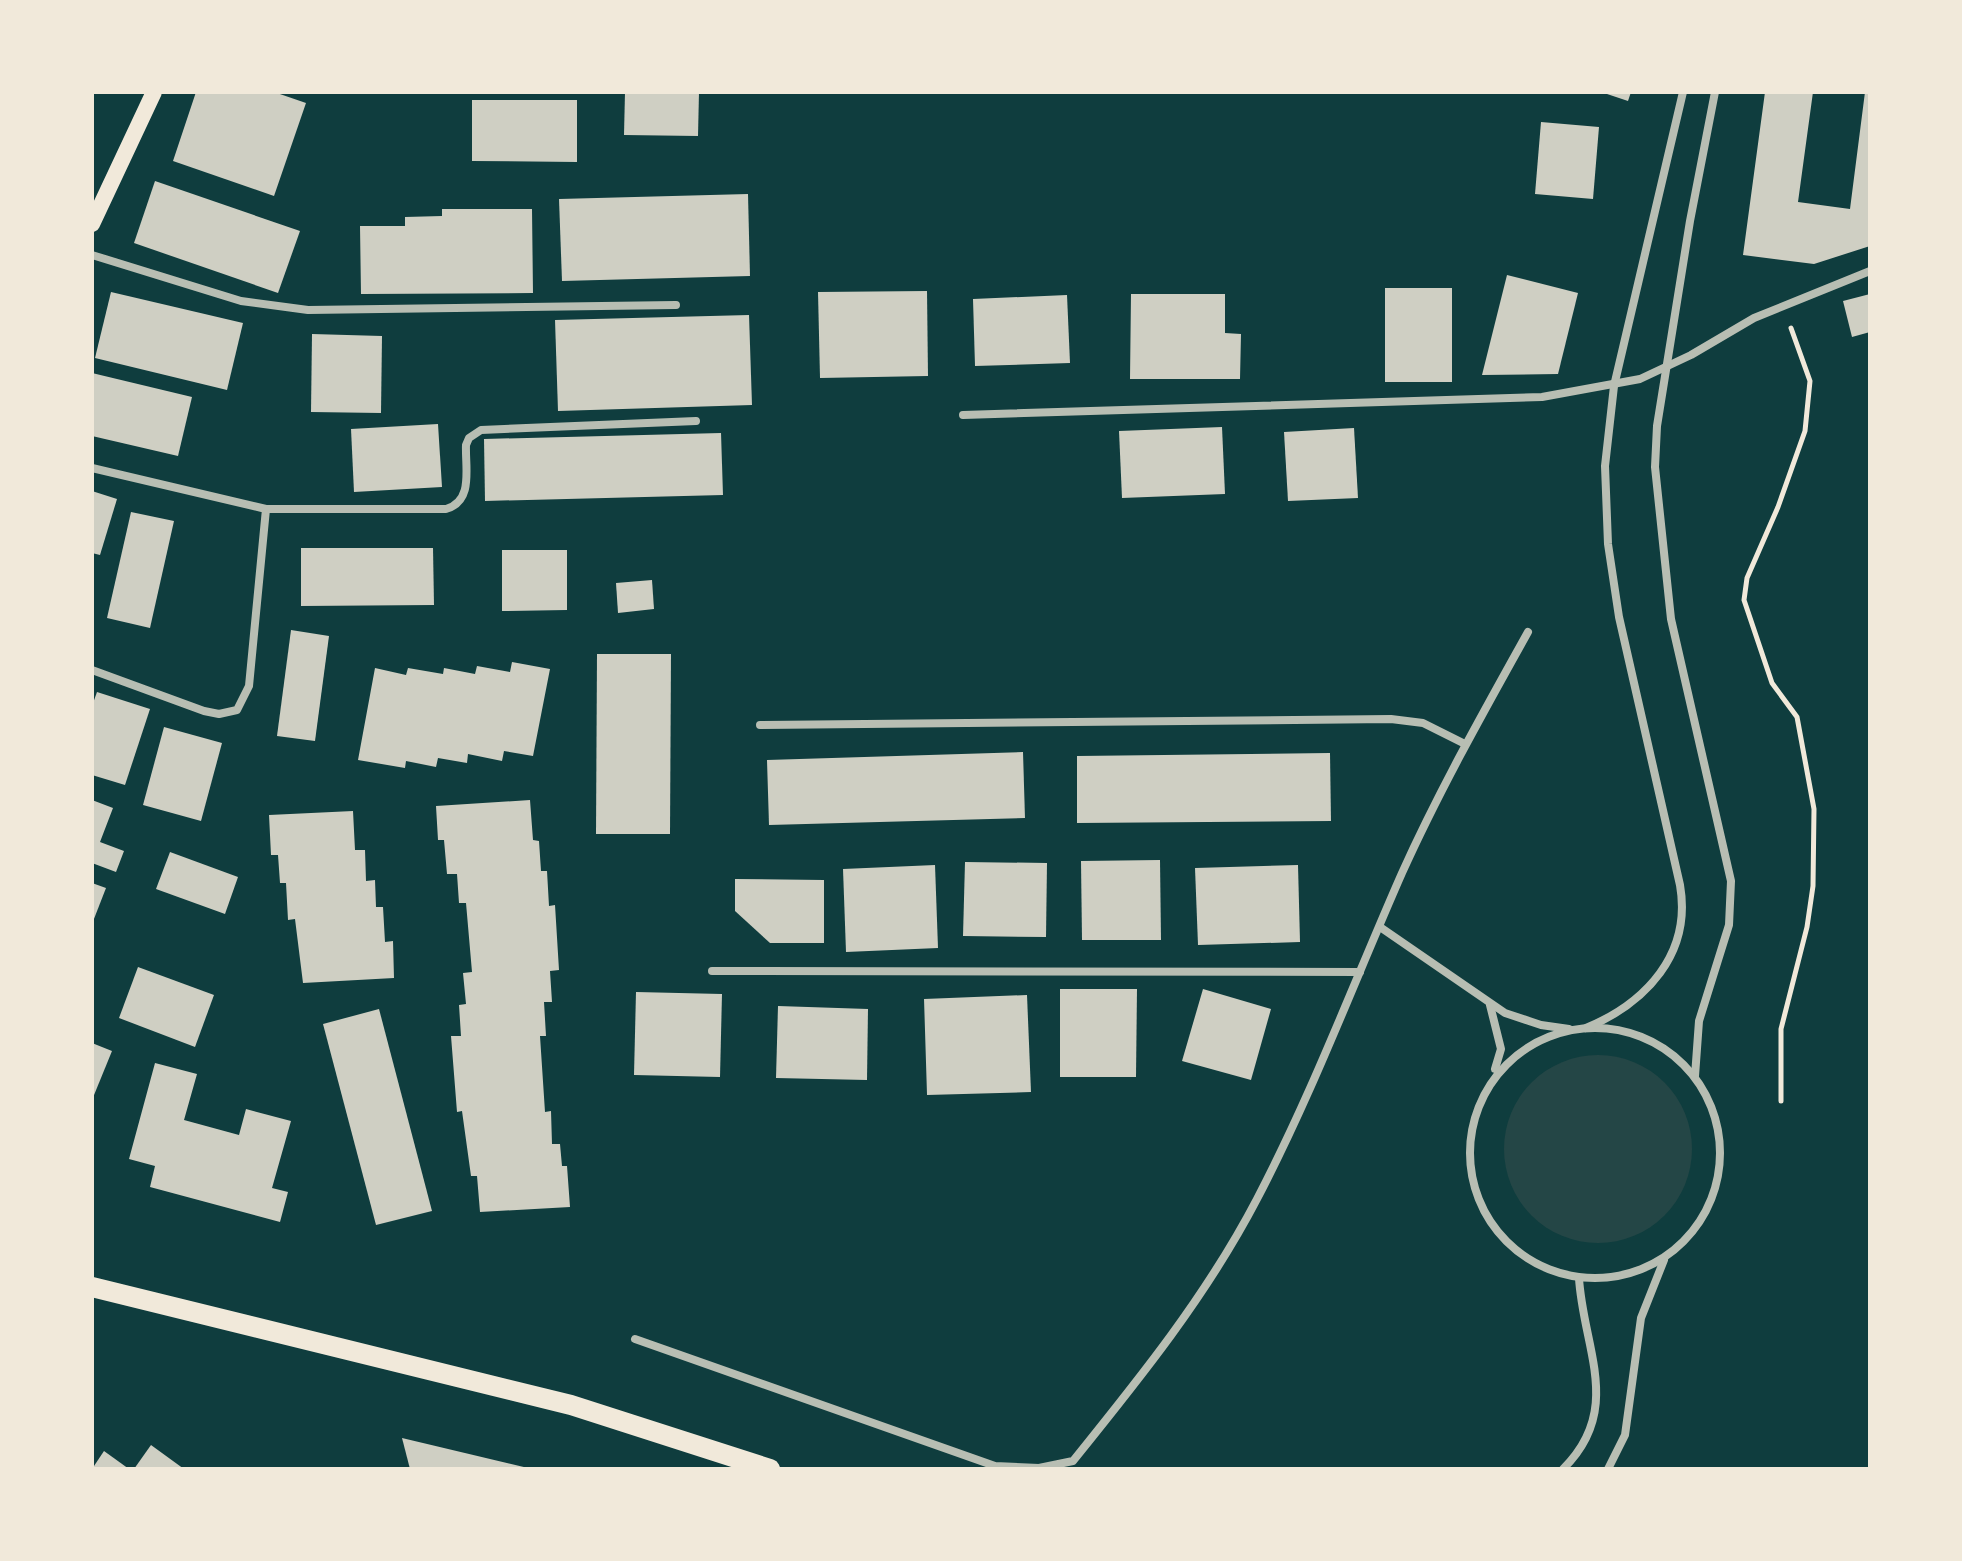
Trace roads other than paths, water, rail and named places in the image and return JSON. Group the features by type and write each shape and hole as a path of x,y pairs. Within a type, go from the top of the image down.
{"main road":[{"path":"92,224 154,92"},
{"path":"92,1287 548,1399 770,1469"}],"street":[{"path":"1586,1028 1613,1016 1663,974 1680,927 1682,904 1619,617 1608,544 1606,443 1614,386 1683,92"},
{"path":"1695,1076 1699,1021 1729,925 1731,881 1668,594 1655,467 1666,368 1697,175 1715,92"},
{"path":"92,255 241,301 308,310 676,305"},
{"path":"963,415 1542,397 1614,386 1666,368 1781,305 1870,271"},
{"path":"92,468 266,509 446,509 453,507 463,496 466,445 469,438 481,430 696,421"},
{"path":"92,670 204,711 219,714 237,710 249,686 266,509"},
{"path":"635,1339 995,1466 1039,1468 1073,1461 1166,1344 1256,1201 1465,744 1528,632"},
{"path":"760,725 1391,719 1423,723 1465,744"},
{"path":"1380,927 1420,951 1490,1004 1518,1019 1573,1029 1617,1030 1646,1038 1673,1054 1695,1076 1714,1113 1722,1154 1714,1195 1695,1231 1664,1259 1638,1272 1609,1279 1579,1278 1537,1265 1502,1239 1483,1211 1471,1179 1469,1145 1473,1120 1501,1049 1490,1004"},
{"path":"712,971 1360,972"},
{"path":"1493,1075 1532,1045 1573,1029"},
{"path":"1608,1469 1625,1435 1641,1318 1664,1259"},
{"path":"1563,1469 1581,1448 1596,1409 1598,1393 1596,1364 1581,1309 1579,1278"}]}
